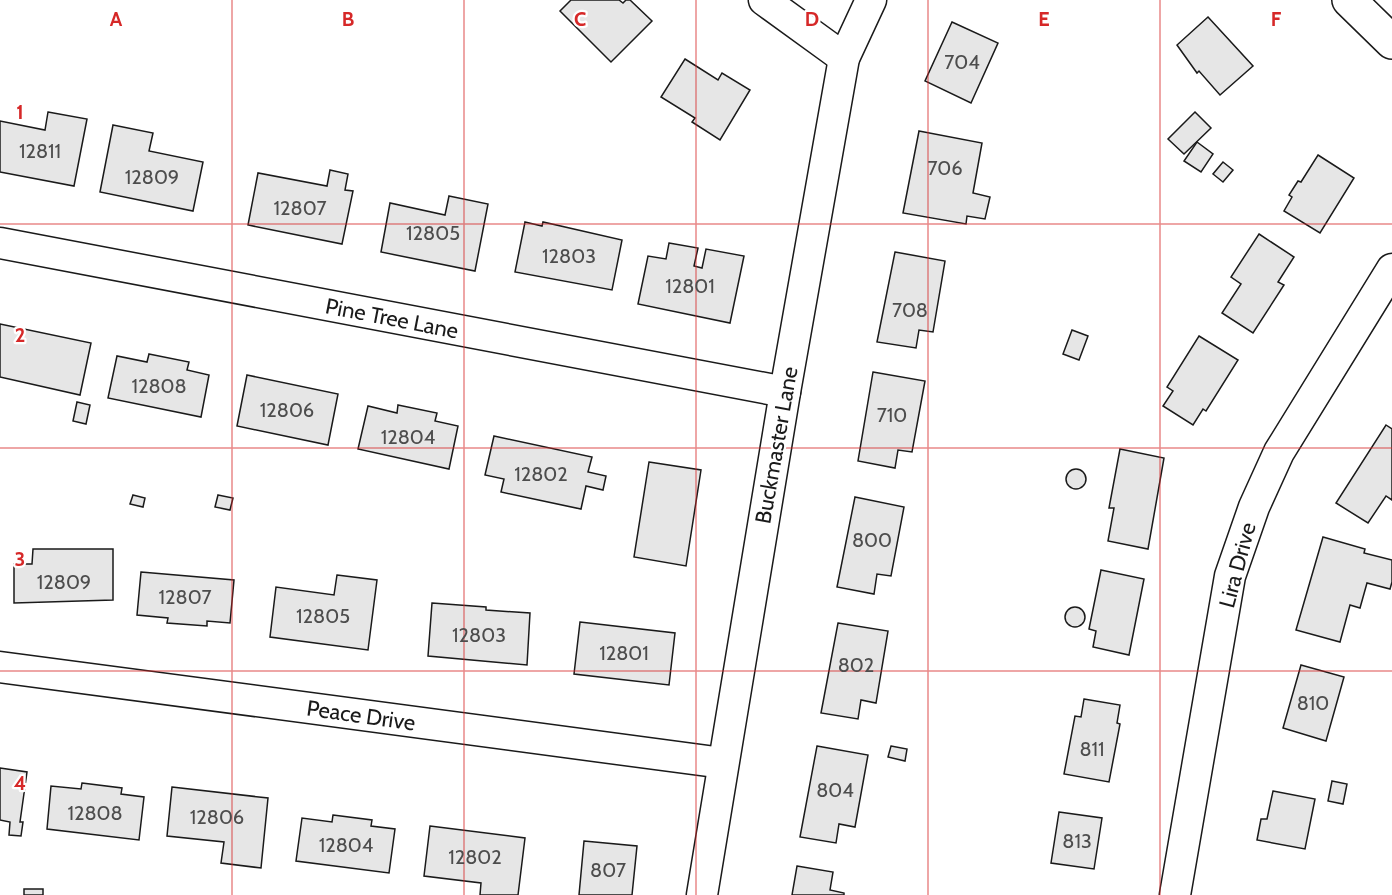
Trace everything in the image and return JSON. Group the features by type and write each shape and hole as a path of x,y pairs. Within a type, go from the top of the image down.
{"street":[{"path":"764,0 844,57"},
{"name":"Buckmaster Lane","path":"702,895 785,392 844,57 871,0"},
{"path":"1349,0 1392,42"},
{"name":"Pine Tree Lane","path":"0,243 785,392"},
{"name":"Lira Drive","path":"1175,895 1230,576 1240,543 1279,452 1392,269"},
{"name":"Peace Drive","path":"0,666 723,763"}],"building":[{"path":"571,0 619,0 623,3 630,0 652,21 611,62 560,11"},
{"path":"1208,17 1253,66 1220,95 1199,71 1197,73 1177,45"},
{"path":"952,22 998,43 971,103 925,81"},
{"path":"685,59 718,80 722,73 750,90 720,140 692,122 695,118 661,97"},
{"path":"48,112 87,119 74,186 0,172 0,121 45,130"},
{"path":"1195,112 1211,128 1184,154 1168,139"},
{"path":"113,125 153,133 149,151 203,162 193,211 100,192"},
{"path":"919,131 982,143 973,193 990,197 985,219 967,216 966,224 903,213"},
{"path":"1197,142 1213,154 1201,172 1184,161"},
{"path":"1318,155 1354,178 1320,233 1284,211 1292,197 1289,195 1298,181 1301,182"},
{"path":"1223,162 1233,170 1223,182 1213,174"},
{"path":"330,170 348,174 345,190 353,191 342,244 248,225 258,173 327,186"},
{"path":"449,196 488,204 475,271 381,252 390,203 445,215"},
{"path":"525,222 542,226 543,222 622,240 612,290 515,272"},
{"path":"1259,234 1294,257 1278,282 1284,285 1253,333 1222,313 1241,284 1231,277"},
{"path":"669,243 698,248 694,266 702,268 706,249 744,256 730,323 638,304 648,256 666,259"},
{"path":"895,252 945,261 933,332 919,330 916,348 877,342"},
{"path":"0,324 91,343 80,395 0,377"},
{"path":"1072,330 1088,336 1079,360 1063,354"},
{"path":"1199,336 1238,360 1206,411 1203,409 1193,425 1163,406 1173,391 1167,387"},
{"path":"149,354 189,362 187,370 209,375 201,417 108,398 117,356 147,362"},
{"path":"873,372 925,381 912,452 898,450 895,468 858,461"},
{"path":"247,375 338,394 328,445 237,426"},
{"path":"77,402 90,405 86,424 73,421"},
{"path":"398,405 437,413 435,421 458,426 449,469 358,449 368,406 397,413"},
{"path":"1386,425 1392,429 1392,500 1386,496 1368,523 1336,503"},
{"path":"494,436 592,457 588,472 606,476 603,490 586,486 581,509 501,492 504,479 485,475"},
{"path":"1120,449 1164,458 1148,549 1108,541 1114,508 1109,508"},
{"path":"649,462 701,470 686,566 634,557"},
{"path":"1076,469 1083,472 1086,479 1083,486 1076,489 1069,486 1066,479 1069,472"},
{"path":"133,495 145,498 143,507 130,504"},
{"path":"218,495 233,498 230,510 215,507"},
{"path":"855,497 904,507 891,576 877,574 874,594 837,587"},
{"path":"1323,537 1365,549 1364,553 1392,560 1390,589 1367,583 1360,608 1350,605 1340,642 1296,630"},
{"path":"33,549 113,549 113,600 14,603 14,564 32,564"},
{"path":"1101,570 1144,579 1129,655 1093,647 1096,631 1089,629"},
{"path":"141,572 234,580 230,623 207,621 207,626 167,623 168,618 137,615"},
{"path":"337,575 377,580 368,650 270,637 276,587 334,595"},
{"path":"432,603 530,613 527,665 428,656"},
{"path":"1075,607 1082,610 1085,617 1082,624 1075,627 1068,624 1065,617 1068,610"},
{"path":"580,622 675,633 669,685 574,674"},
{"path":"838,623 888,631 876,703 861,700 858,719 821,713"},
{"path":"1301,665 1344,677 1326,741 1283,728"},
{"path":"1084,699 1120,705 1117,723 1120,724 1109,782 1064,774 1075,716 1081,717"},
{"path":"817,746 868,755 855,827 839,824 836,843 800,837"},
{"path":"891,746 907,749 905,761 888,757"},
{"path":"0,768 27,772 20,822 23,822 21,836 9,835 10,822 0,820"},
{"path":"1332,781 1347,784 1343,804 1328,801"},
{"path":"82,783 122,788 121,794 144,797 139,840 47,829 51,786 81,789"},
{"path":"172,787 268,798 261,868 221,863 224,842 167,836"},
{"path":"1273,791 1315,799 1305,849 1257,840 1261,819 1267,819"},
{"path":"1059,812 1102,818 1094,869 1051,863"},
{"path":"333,815 372,820 371,826 395,829 389,873 296,861 302,818 332,822"},
{"path":"430,826 525,838 518,895 480,895 481,883 424,876"},
{"path":"584,841 637,846 632,895 579,895"},
{"path":"797,866 833,872 830,890 844,893 844,895 792,895"},
{"path":"24,889 43,889 43,895 24,895"}]}
